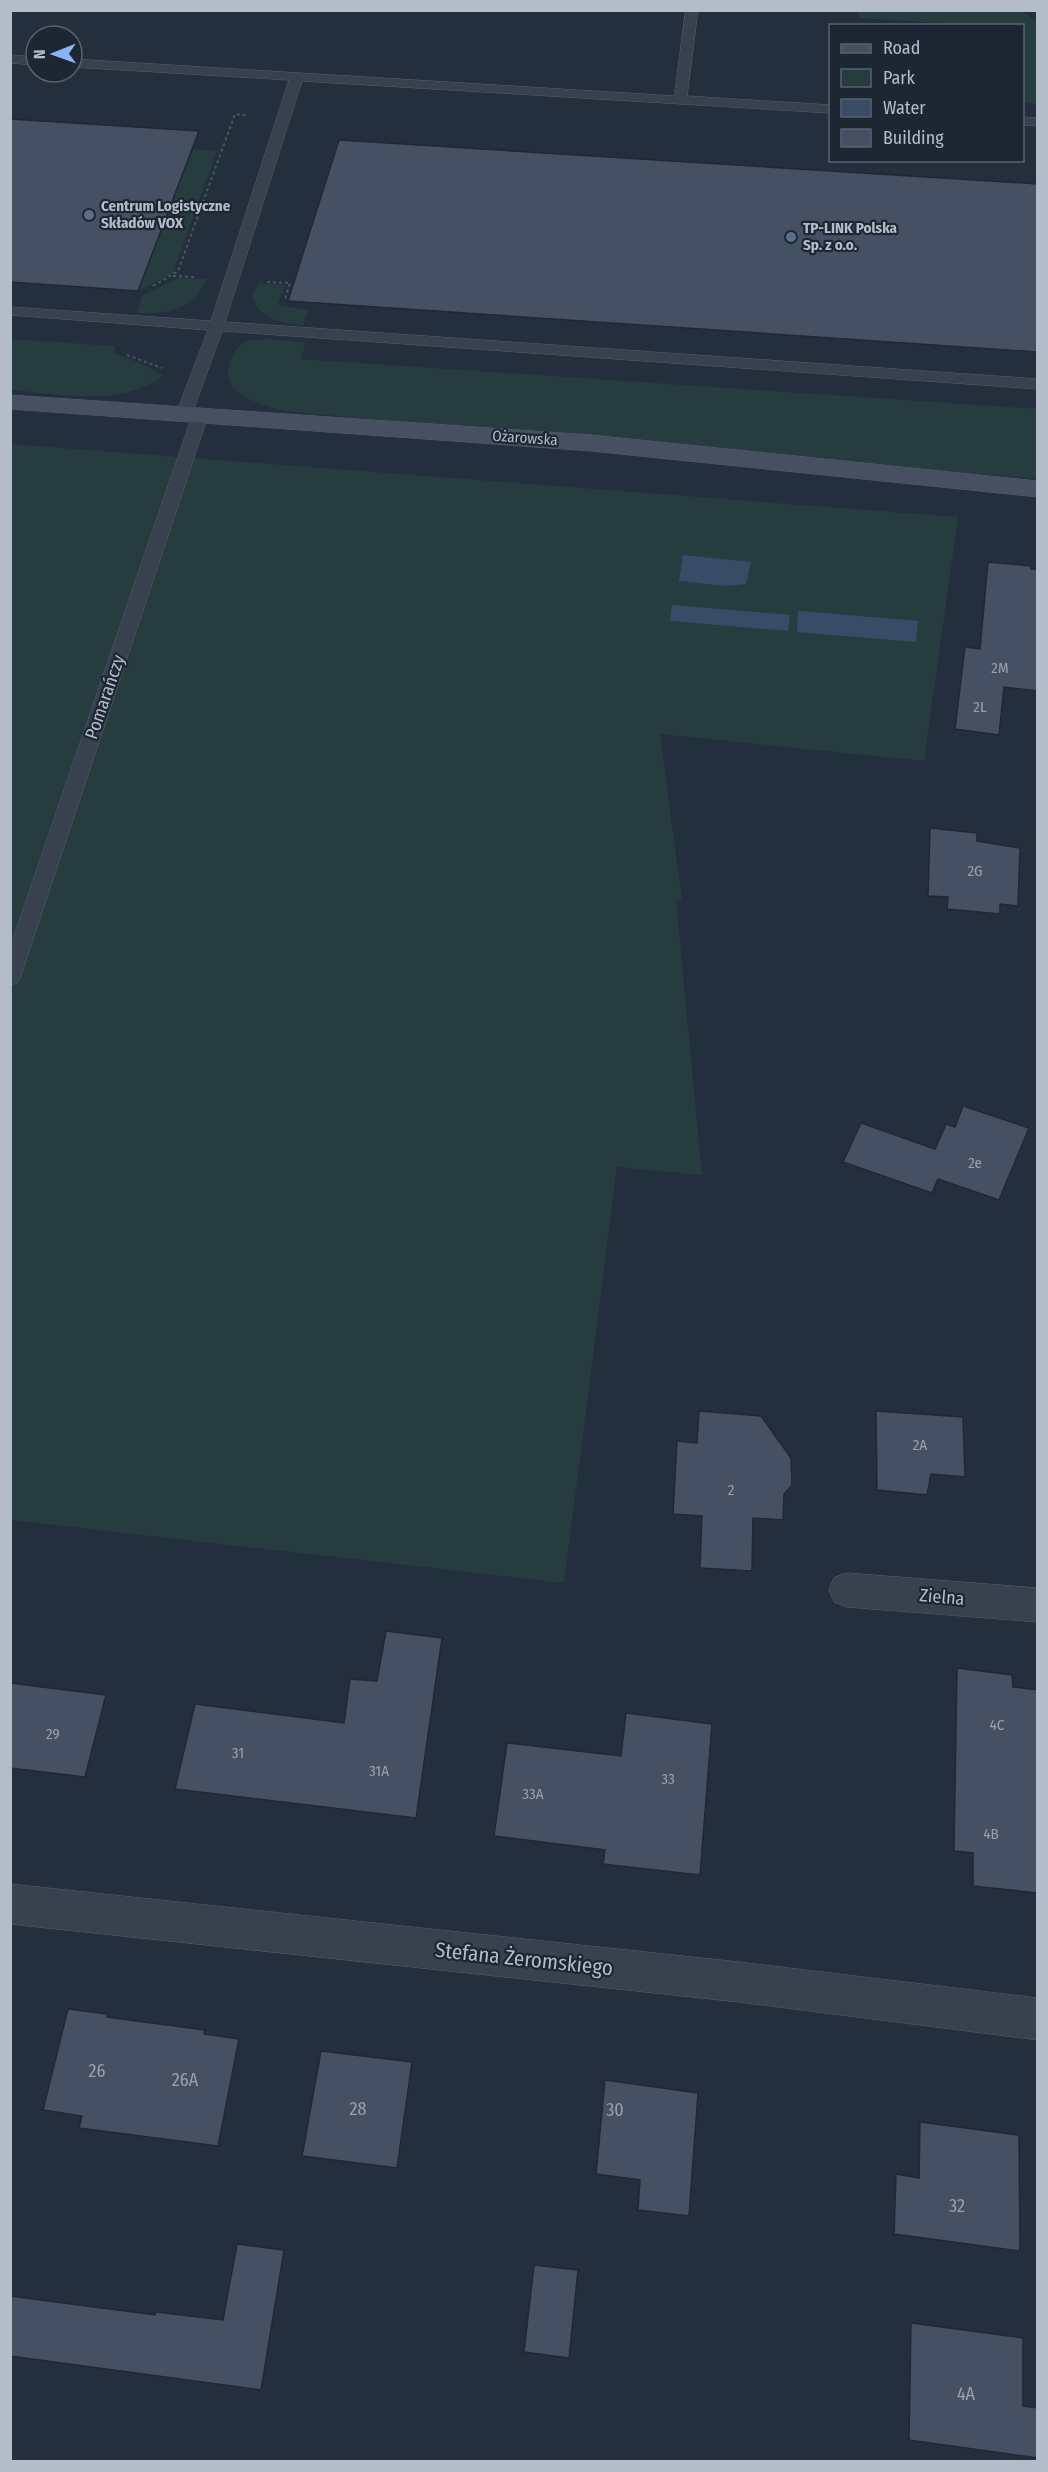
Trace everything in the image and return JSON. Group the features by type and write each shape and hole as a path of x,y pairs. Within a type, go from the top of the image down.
{"main road":[{"name":"Ożarowska","path":"10,402 591,443 1038,489"}],"street":[{"name":"Zielna","path":"848,1590 1038,1605"},
{"name":"Stefana Żeromskiego","path":"10,1904 727,1980 1038,2019"}],"lane":[{"path":"680,100 692,10"},
{"path":"84,64 829,109"},
{"name":"Pomarańczy","path":"10,978 192,415 198,377 217,325 296,78"},
{"path":"10,311 1038,384"}],"path":[{"path":"198,377 156,366 120,353 130,319 139,293 178,271 235,114 283,117"}],"green space":[{"path":"859,11 1021,11 1037,21 1037,105 1024,102 1024,24 942,24 859,18"},
{"path":"193,149 217,151 173,273 138,291"},
{"path":"178,278 206,279 194,297 178,308 159,313 137,313 142,296"},
{"path":"258,283 285,285 278,305 308,310 303,325 272,319 260,310 252,296"},
{"path":"11,339 115,346 114,353 147,366 163,376 146,386 109,396 70,396 11,390"},
{"path":"268,339 306,343 300,359 1037,409 1037,479 282,411 240,394 231,385 229,378 229,364 239,346 247,341"},
{"path":"10,444 958,517 924,761 660,734 682,901 676,900 702,1175 617,1167 564,1583 11,1520"}],"water":[{"path":"683,555 751,562 746,584 727,586 679,581"},
{"path":"672,605 790,615 788,631 670,621"},
{"path":"798,611 918,621 916,642 797,632"}],"building":[{"name":"Centrum Logistyczne Składów VOX","path":"10,119 199,131 138,291 10,282"},
{"path":"339,140 1038,184 1038,352 288,301"},
{"path":"988,562 1031,566 1031,569 1038,569 1038,691 1004,687 999,735 955,729 965,647 980,649"},
{"path":"930,828 977,833 977,841 1020,848 1018,906 1000,904 1000,914 947,909 948,897 928,896"},
{"path":"963,1106 1029,1128 999,1200 938,1179 932,1193 843,1162 861,1123 935,1149 946,1124 955,1127"},
{"path":"699,1411 761,1416 791,1458 792,1485 784,1494 783,1520 753,1518 752,1571 700,1568 702,1516 673,1514 677,1441 697,1443"},
{"path":"876,1411 963,1417 965,1477 931,1474 927,1495 877,1490"},
{"path":"386,1631 442,1638 416,1818 175,1789 195,1704 344,1723 350,1679 377,1681"},
{"path":"957,1668 1012,1675 1013,1687 1038,1690 1038,1893 973,1886 973,1853 954,1851"},
{"path":"10,1683 106,1695 85,1777 10,1768"},
{"path":"626,1713 712,1724 700,1875 603,1864 605,1850 494,1836 507,1743 621,1756"},
{"path":"68,2009 107,2014 107,2017 205,2030 204,2034 239,2039 218,2146 79,2128 82,2116 43,2110"},
{"path":"321,2051 412,2062 397,2168 302,2156"},
{"path":"605,2080 698,2093 689,2216 638,2210 640,2180 596,2174"},
{"path":"920,2122 1019,2135 1020,2251 894,2234 896,2174 919,2178"},
{"path":"237,2244 284,2250 261,2390 10,2356 10,2296 155,2315 156,2312 223,2320"},
{"path":"534,2265 578,2270 569,2358 524,2352"},
{"path":"911,2323 1023,2338 1023,2406 1038,2408 1038,2458 909,2440"}],"place":[{"name":"Centrum Logistyczne Składów VOX","path":"89,215"},
{"name":"TP-LINK Polska Sp. z o.o.","path":"791,237"}]}
